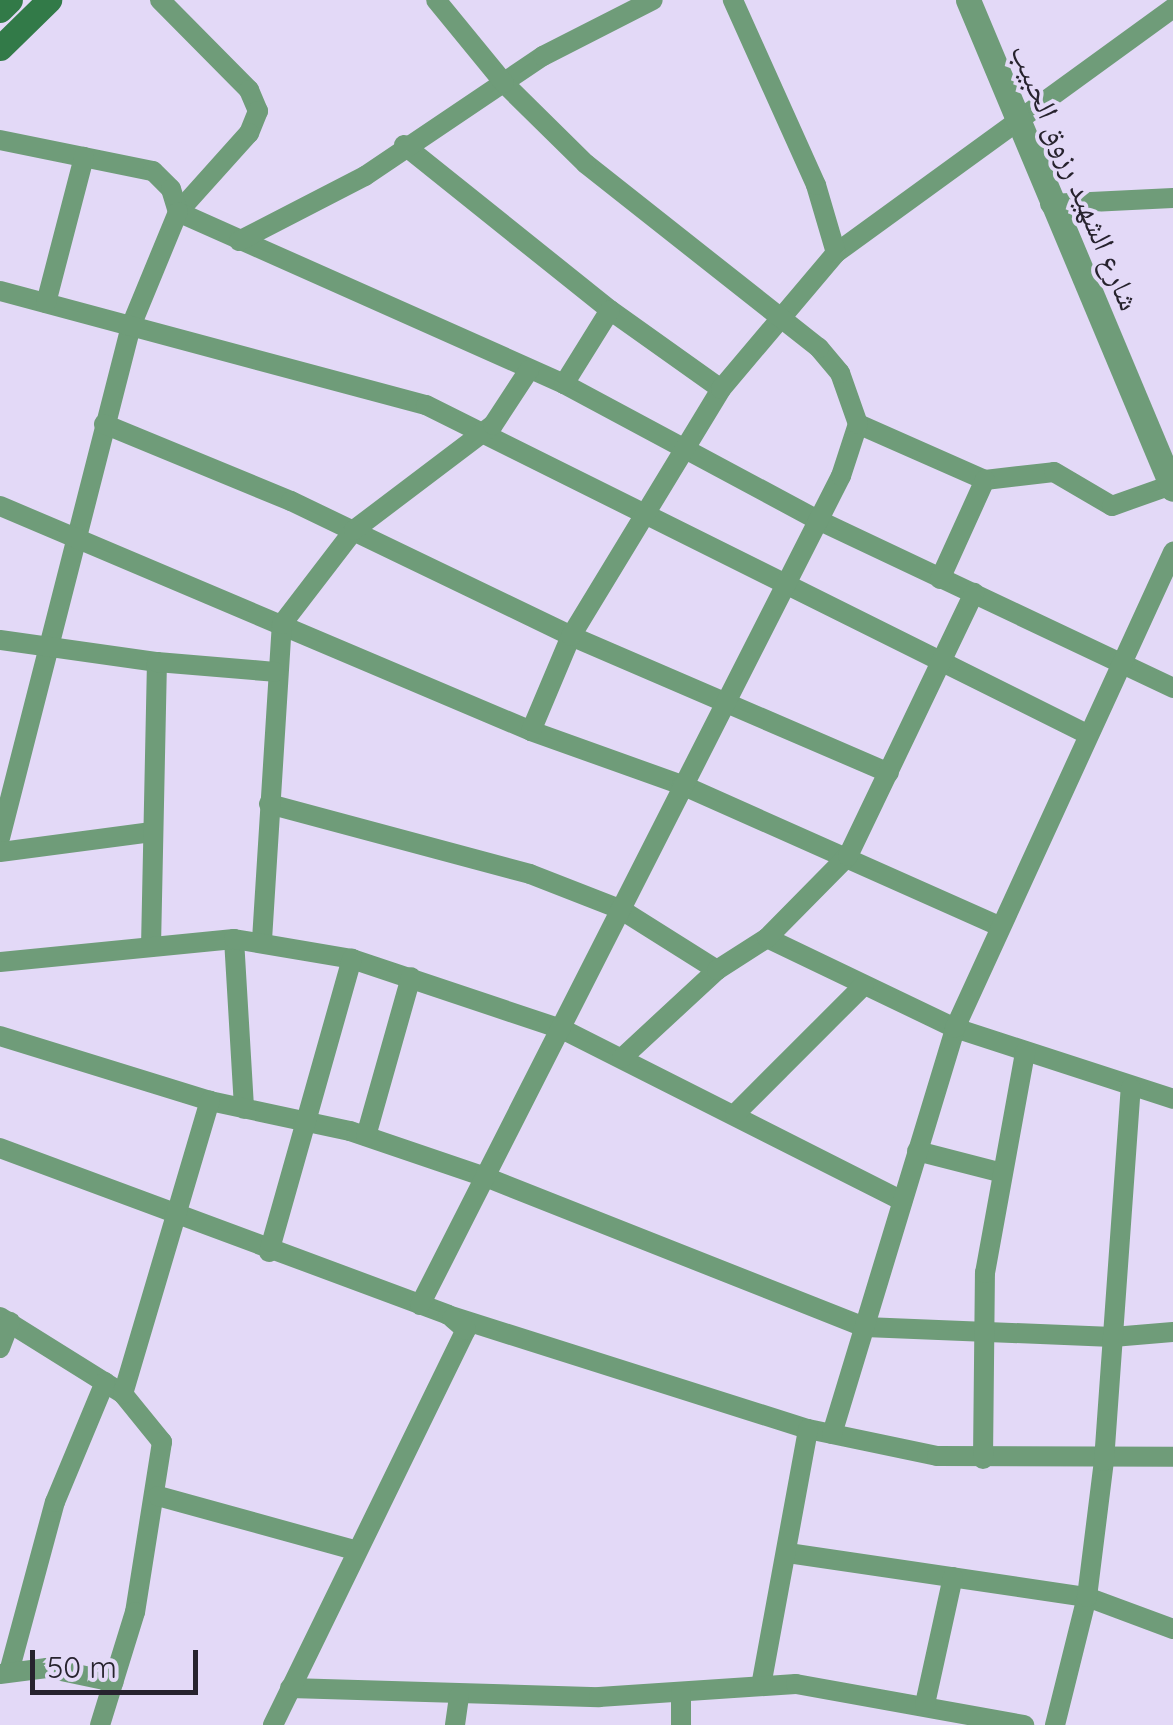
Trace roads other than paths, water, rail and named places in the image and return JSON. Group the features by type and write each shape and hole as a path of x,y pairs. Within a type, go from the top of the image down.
{"main road":[{"path":"0,10 10,0"},
{"path":"0,48 49,0"}],"street":[{"path":"0,838 50,649 73,536 131,326 178,212 250,132 258,111 249,90 160,0"},
{"path":"420,1305 564,1030 682,785 728,700 781,584 818,520 858,424 840,372 782,316 586,164 504,83 436,0"},
{"path":"239,241 365,176 404,145 504,83 612,8 654,0"},
{"path":"733,0 816,185 836,253"},
{"name":"شارع الشهيد رزوق الحبيب","path":"968,0 1015,121 1172,487"},
{"path":"530,731 571,636 721,389 836,253 1173,8"},
{"path":"0,140 153,171 166,180 178,212 564,384 818,520 1122,668 1173,688"},
{"path":"404,145 610,310 721,389"},
{"path":"46,303 84,157"},
{"path":"1050,204 1173,198"},
{"path":"0,290 368,386 483,429 781,584 945,660 1087,734"},
{"path":"564,384 610,310"},
{"path":"262,940 274,672 282,624 354,530 506,412 529,370"},
{"path":"104,424 354,530 571,636 728,700 888,773"},
{"path":"858,424 985,480 1054,472 1112,506 1172,487"},
{"path":"940,579 985,480"},
{"path":"0,506 530,731 682,785 998,926"},
{"path":"832,1434 954,1028 1173,552"},
{"path":"622,1058 717,970 767,938 848,856 974,593"},
{"path":"0,640 158,662 274,672"},
{"path":"151,947 158,662"},
{"path":"269,804 530,874 620,910 717,970"},
{"path":"0,852 152,832"},
{"path":"767,938 954,1028 1173,1099"},
{"path":"234,939 244,1109"},
{"path":"0,962 234,939 262,940 352,959 564,1030 902,1201"},
{"path":"269,1252 310,1121 352,959"},
{"path":"366,1136 411,978"},
{"path":"736,1114 864,984"},
{"path":"0,1036 210,1101 366,1136 488,1178 865,1327 985,1334 1113,1336 1173,1332"},
{"path":"982,1459 985,1273 999,1172 1024,1052"},
{"path":"1056,1725 1087,1597 1104,1461 1131,1088"},
{"path":"114,1682 47,1668 5,1673 55,1502 114,1388 178,1217 210,1101"},
{"path":"0,1148 269,1252 448,1315 808,1429 982,1459 1104,1461 1173,1457"},
{"path":"917,1151 999,1172"},
{"path":"273,1725 354,1550 466,1330 448,1315"},
{"path":"0,1348 5,1320 114,1388 162,1442 158,1496 135,1612 100,1725"},
{"path":"760,1686 788,1553 808,1429"},
{"path":"158,1496 354,1550"},
{"path":"788,1553 1087,1597 1173,1628"},
{"path":"924,1704 952,1578"},
{"path":"290,1688 459,1696 681,1692 796,1684 1024,1725"},
{"path":"681,1692 681,1725"},
{"path":"456,1725 459,1696"}]}
